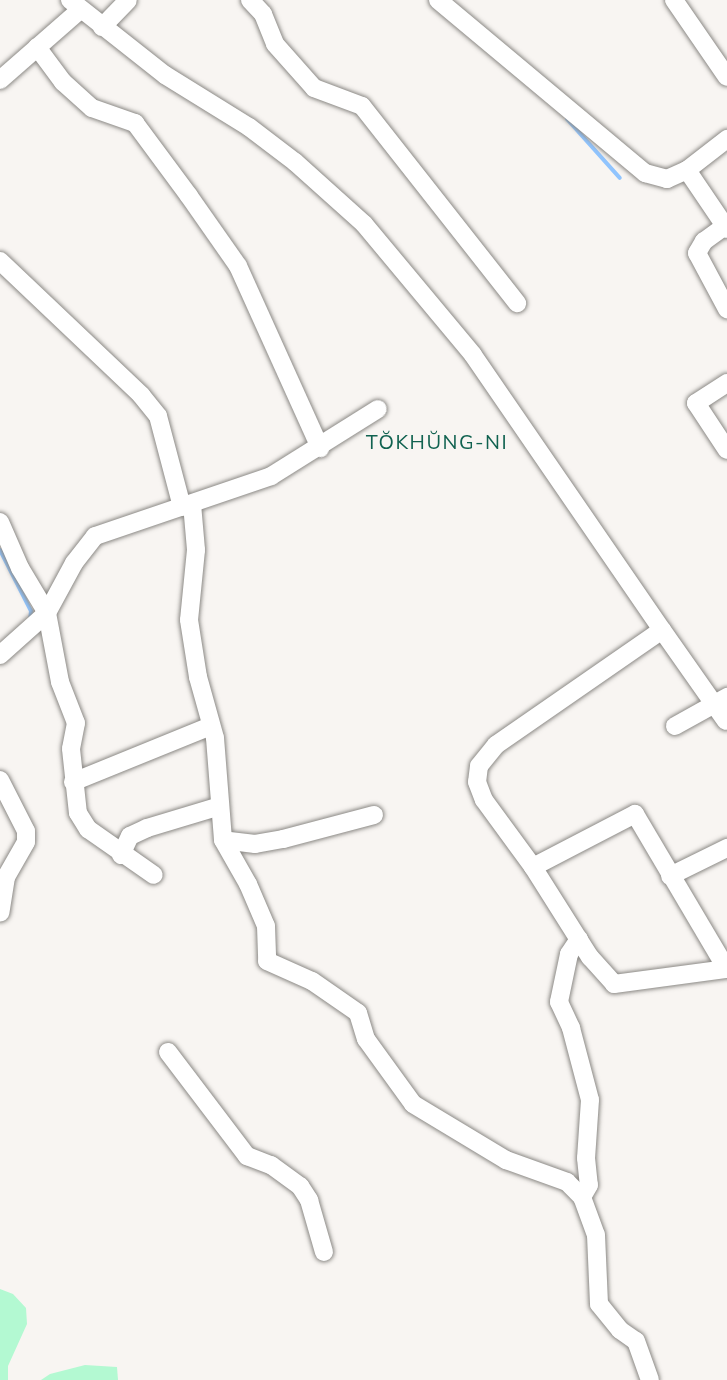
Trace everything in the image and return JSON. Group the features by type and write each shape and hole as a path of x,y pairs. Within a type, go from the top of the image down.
{"street":[{"path":"102,27 128,0"},
{"path":"250,0 263,14 275,44 314,88 362,106 517,303"},
{"path":"438,0 645,172 667,179 687,170 727,139"},
{"path":"674,0 727,77"},
{"path":"0,80 37,47 75,5 165,75 258,134 364,224 473,355 663,630 721,701 726,721"},
{"path":"37,47 63,82 92,108 121,115 135,123 189,196 238,267 320,448"},
{"path":"687,170 726,228 705,241 697,253 727,309"},
{"path":"0,261 141,395 158,416 187,505 196,550 189,620 211,726 217,807 223,840 248,884 266,926 267,961 312,981 358,1013 366,1039 413,1104 506,1160 567,1182 582,1197 596,1235 599,1304 620,1330 636,1341 650,1380"},
{"path":"727,383 696,404 727,450"},
{"path":"0,655 47,613 74,563 95,536 271,476 320,448 378,409"},
{"path":"0,522 20,568 47,613 60,682 76,723 71,749 78,813 88,829 121,855 154,874"},
{"path":"533,867 634,814 726,968 614,984 579,939 533,867 484,800 477,782 479,766 496,745 663,630"},
{"path":"675,726 721,701"},
{"path":"73,782 211,726"},
{"path":"0,780 26,831 26,842 6,877 0,913"},
{"path":"121,855 130,836 147,828 217,807"},
{"path":"223,840 255,843 283,840 374,815"},
{"path":"670,876 727,848"},
{"path":"579,939 569,954 559,1002 571,1028 590,1100 586,1158 590,1185 582,1197"},
{"path":"168,1052 247,1156 271,1165 300,1186 309,1200 324,1252"}],"green space":[{"path":"0,1289 13,1294 26,1308 27,1324 8,1366 8,1380 0,1380"},
{"path":"85,1365 117,1367 118,1380 41,1380 50,1374"}],"waterway":[{"path":"567,119 620,178"},
{"path":"0,550 31,611 30,620"}],"district":[{"name":"TŎKHŬNG-NI","path":"437,441"}]}
